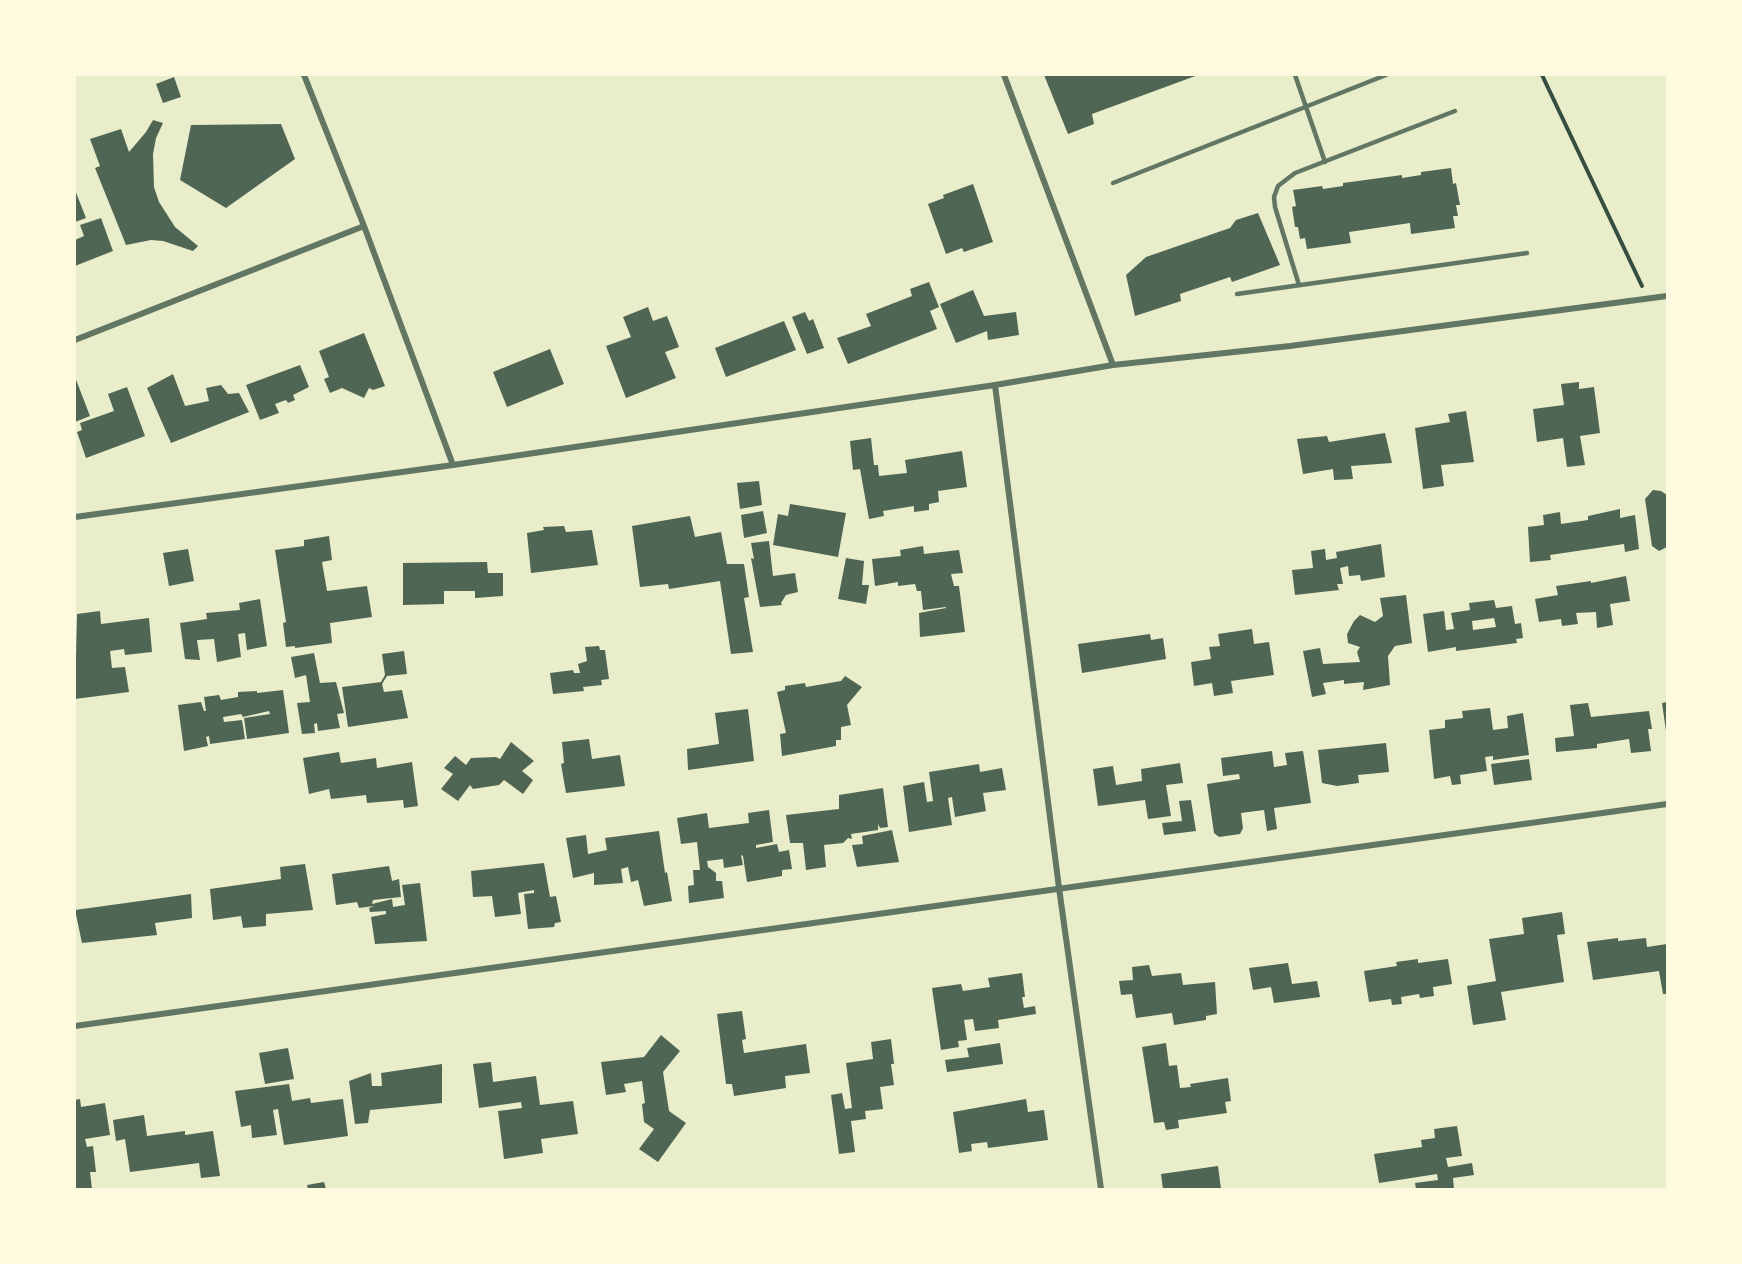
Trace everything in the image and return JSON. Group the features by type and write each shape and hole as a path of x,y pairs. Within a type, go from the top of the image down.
{"street":[{"path":"304,75 364,226 453,465"},
{"path":"1004,75 1113,365"},
{"path":"75,340 364,226"},
{"path":"75,517 453,465 995,385 1113,365 1290,346 1667,296"},
{"path":"995,385 1059,888 1101,1189"},
{"path":"75,1026 1667,804"}],"lane":[{"path":"1295,75 1325,162"},
{"path":"1113,183 1386,75"},
{"path":"1299,285 1274,197 1278,186 1295,173 1455,111"},
{"path":"1237,294 1527,254"}],"path":[{"path":"1542,75 1648,298"}],"building":[{"path":"1044,75 1198,75 1092,114 1094,124 1068,134"},
{"path":"174,77 181,97 163,103 156,84"},
{"path":"153,120 163,123 156,138 153,154 154,187 159,202 175,227 198,246 193,251 163,241 151,240 126,245 95,168 100,166 90,139 121,129 129,152"},
{"path":"281,124 295,159 226,208 180,180 191,125"},
{"path":"1451,168 1453,184 1456,183 1460,205 1456,205 1458,216 1453,216 1455,228 1411,234 1410,223 1349,232 1351,243 1307,249 1305,238 1300,239 1298,227 1295,227 1292,207 1296,206 1293,190 1322,186 1323,189 1343,186 1343,183 1402,175 1402,178 1421,175 1421,172"},
{"path":"973,184 993,242 964,252 962,248 946,254 928,204 944,198 943,195"},
{"path":"75,190 86,218 75,222"},
{"path":"1258,213 1280,265 1232,282 1230,277 1180,294 1181,301 1135,316 1126,275 1146,257 1230,228 1236,220"},
{"path":"101,218 113,251 75,266 75,240 84,236 80,225"},
{"path":"929,282 939,307 930,311 937,329 848,364 837,338 871,326 866,314 912,296 910,289"},
{"path":"973,290 984,316 1016,312 1019,335 988,340 987,331 956,343 940,304"},
{"path":"648,307 653,321 667,316 679,347 665,352 676,378 626,398 606,346 631,337 623,317"},
{"path":"805,312 809,321 813,319 824,348 807,354 792,317"},
{"path":"784,321 796,350 726,377 715,348"},
{"path":"364,333 385,386 373,390 369,388 364,398 342,388 330,393 324,379 329,377 319,351"},
{"path":"550,349 564,384 507,407 493,372"},
{"path":"300,365 309,387 293,395 295,400 275,404 279,413 260,420 246,385"},
{"path":"173,374 185,406 209,401 206,388 221,385 228,394 239,393 249,412 171,443 147,388"},
{"path":"75,377 90,416 75,422"},
{"path":"1579,382 1579,389 1594,387 1600,433 1580,436 1585,465 1567,467 1563,438 1537,442 1533,409 1564,405 1561,384"},
{"path":"127,387 145,436 86,458 77,432 82,430 80,423 114,411 108,394"},
{"path":"1466,411 1474,462 1441,465 1444,486 1423,489 1415,428 1450,422 1448,414"},
{"path":"1385,433 1392,463 1351,466 1353,479 1334,480 1333,469 1303,474 1297,439 1327,436 1329,442"},
{"path":"871,438 874,465 878,465 879,476 907,473 905,460 962,451 967,487 938,491 939,502 929,504 929,510 914,512 914,506 883,511 884,516 869,519 860,469 853,470 850,441"},
{"path":"759,481 762,505 740,509 737,483"},
{"path":"1653,490 1667,495 1667,547 1659,551 1652,546 1645,499"},
{"path":"790,504 846,513 838,557 773,545 778,514 788,516"},
{"path":"1620,509 1620,518 1635,515 1639,549 1625,552 1624,544 1550,555 1551,560 1530,562 1528,527 1544,525 1543,515 1560,512 1561,524 1588,520 1588,516"},
{"path":"763,511 767,533 744,538 741,515"},
{"path":"690,516 695,537 721,532 727,564 744,564 749,597 744,598 753,652 731,654 720,581 669,589 668,584 640,587 632,526"},
{"path":"564,526 566,532 592,530 598,565 531,573 527,533 544,530 543,527"},
{"path":"329,536 332,560 322,562 327,591 367,586 372,617 330,623 332,643 286,647 283,623 286,622 275,550 304,546 304,540"},
{"path":"769,541 773,576 795,573 798,592 786,595 782,605 760,607 751,558 754,559 751,543"},
{"path":"1381,544 1385,577 1361,581 1360,575 1349,576 1348,566 1340,568 1343,584 1337,584 1339,590 1295,595 1292,570 1313,568 1311,551 1325,549 1326,560 1337,558 1336,552"},
{"path":"923,546 924,554 959,550 963,573 951,574 954,586 959,586 965,632 920,637 919,613 946,607 923,610 921,591 917,591 915,584 898,586 898,582 875,586 872,559 901,556 900,550"},
{"path":"188,549 194,581 169,586 163,553"},
{"path":"846,558 864,561 862,585 869,585 866,604 838,599"},
{"path":"487,562 488,573 503,573 503,596 475,598 475,591 444,591 444,604 403,605 403,563"},
{"path":"1626,576 1630,601 1610,604 1613,625 1597,628 1596,612 1576,613 1578,624 1562,626 1561,619 1539,622 1535,599 1558,595 1556,586 1591,581 1591,583"},
{"path":"1406,595 1412,643 1395,646 1388,656 1390,685 1363,690 1364,682 1344,684 1344,680 1323,683 1326,694 1312,697 1303,651 1320,648 1323,664 1360,662 1357,652 1360,647 1348,643 1347,634 1354,621 1360,615 1375,622 1383,616 1380,598"},
{"path":"260,599 267,646 247,650 245,633 238,634 241,657 217,662 214,639 197,640 200,660 185,659 180,623 207,619 206,613 240,610 239,603"},
{"path":"1494,600 1496,608 1512,606 1515,624 1521,623 1523,638 1516,639 1517,643 1456,651 1456,647 1428,652 1423,614 1444,611 1446,630 1454,629 1451,613 1470,610 1469,603","holes":["1494,618 1496,627 1473,630 1472,621"]},
{"path":"100,611 101,624 149,618 152,652 125,655 124,649 110,651 112,668 125,667 129,692 75,699 77,614"},
{"path":"1252,629 1254,644 1269,642 1274,675 1231,681 1233,693 1214,696 1212,683 1194,686 1191,662 1211,659 1209,647 1220,646 1218,634"},
{"path":"1150,634 1151,640 1163,638 1166,659 1082,673 1078,644"},
{"path":"599,646 600,650 605,650 609,679 601,680 602,685 583,687 584,691 553,694 550,673 573,670 574,673 580,673 578,664 587,661 585,647"},
{"path":"404,651 407,674 387,676 382,684 384,692 402,690 408,718 348,727 342,687 381,682 385,675 382,654"},
{"path":"314,653 320,683 336,682 344,713 337,714 340,728 318,731 317,723 314,724 315,733 302,734 297,703 310,702 306,675 295,678 291,657"},
{"path":"845,676 862,687 847,705 851,725 841,727 841,740 836,740 836,746 782,756 780,734 786,733 777,692 785,690 785,686 805,683 806,687 841,681"},
{"path":"283,690 289,733 247,739 244,718 270,714 269,711 243,717 241,714 223,717 224,722 242,720 245,739 210,744 209,736 206,737 208,746 184,751 178,705 201,702 206,711 204,697 219,695 221,700 238,697 238,692 257,691 257,693"},
{"path":"1667,702 1667,731 1666,731 1662,703"},
{"path":"1588,703 1591,717 1649,711 1652,729 1648,729 1651,751 1631,753 1629,739 1597,744 1597,748 1556,752 1555,738 1574,736 1570,705"},
{"path":"1490,708 1493,730 1508,728 1507,716 1523,713 1529,755 1493,760 1493,756 1485,757 1487,771 1460,775 1461,784 1452,785 1450,776 1434,779 1429,730 1445,728 1445,720 1463,718 1462,711"},
{"path":"748,709 754,761 688,770 687,749 719,744 715,713"},
{"path":"589,739 592,759 620,755 625,786 566,793 561,764 564,763 562,742"},
{"path":"511,742 534,761 522,771 533,780 523,794 504,780 499,785 473,789 470,785 458,801 441,789 453,774 444,768 455,756 466,765 471,758 496,757 500,759"},
{"path":"1386,743 1389,772 1358,775 1359,783 1337,786 1322,783 1318,750"},
{"path":"1272,751 1274,767 1287,765 1285,753 1303,751 1311,803 1274,808 1277,829 1267,831 1264,810 1241,813 1243,828 1240,834 1219,837 1214,833 1207,784 1240,779 1239,774 1223,776 1221,758"},
{"path":"339,752 341,763 376,758 377,768 412,762 418,806 404,808 403,800 367,803 366,795 331,799 329,789 309,794 303,758"},
{"path":"1529,759 1532,780 1494,785 1491,764"},
{"path":"1180,763 1183,783 1166,785 1171,816 1148,819 1145,800 1098,806 1093,769 1113,766 1116,785 1142,781 1141,769"},
{"path":"979,764 980,772 1002,768 1006,790 983,793 986,811 955,817 952,797 948,798 952,825 909,832 903,786 924,782 927,802 933,801 929,772"},
{"path":"883,788 888,827 880,828 878,824 878,830 851,834 852,839 848,838 843,843 824,845 826,867 806,870 803,843 790,843 786,815 839,809 839,795"},
{"path":"1191,800 1196,831 1164,835 1162,823 1182,821 1179,801"},
{"path":"769,810 773,842 756,845 756,848 777,844 779,852 789,850 792,869 782,870 782,876 747,882 743,856 741,855 743,865 724,868 723,859 707,861 708,867 716,873 716,881 722,881 724,898 689,903 688,886 694,885 693,870 700,870 697,842 681,844 677,818 707,813 709,828 749,823 748,813"},
{"path":"892,830 899,862 857,867 852,845 863,844 862,836"},
{"path":"659,831 672,901 644,906 638,880 631,882 628,867 621,869 623,883 594,885 594,873 573,878 566,838 586,835 588,854 607,850 605,838"},
{"path":"544,863 550,897 556,896 561,922 555,923 554,927 528,929 524,894 534,893 534,890 518,893 521,914 495,917 492,896 473,897 471,871"},
{"path":"305,864 313,910 266,914 266,926 243,928 241,916 213,920 210,889 281,879 280,867"},
{"path":"389,866 392,881 399,879 401,897 373,900 372,904 392,899 393,907 405,905 402,885 420,883 427,941 375,944 371,917 386,914 386,911 370,912 369,908 374,906 359,908 357,902 336,905 332,874"},
{"path":"191,894 192,918 155,923 157,935 82,943 75,910"},
{"path":"1562,912 1565,934 1557,935 1564,982 1501,992 1506,1020 1473,1025 1467,986 1496,981 1489,939 1524,934 1522,918"},
{"path":"1618,938 1618,941 1646,938 1647,947 1667,944 1667,994 1663,994 1659,971 1593,980 1587,942"},
{"path":"1418,959 1418,963 1448,959 1452,984 1433,987 1434,996 1420,998 1419,994 1401,997 1402,1004 1392,1005 1391,999 1369,1002 1364,971 1397,966 1396,962"},
{"path":"1288,963 1292,984 1317,981 1320,997 1274,1003 1271,987 1253,990 1249,968"},
{"path":"1149,965 1152,976 1181,973 1183,985 1215,982 1217,1014 1206,1016 1206,1020 1174,1025 1172,1013 1136,1018 1132,994 1121,995 1119,981 1133,980 1132,967"},
{"path":"1022,973 1024,1008 1035,1006 1036,1014 998,1020 999,1028 975,1031 973,1019 964,1020 967,1040 958,1041 959,1047 941,1050 932,988 961,984 963,991 990,987 988,978"},
{"path":"742,1011 746,1039 742,1040 744,1053 806,1044 810,1073 785,1076 786,1088 734,1096 732,1084 726,1084 717,1014"},
{"path":"661,1035 680,1051 663,1072 669,1111 686,1123 658,1162 639,1149 654,1129 644,1122 642,1104 645,1103 642,1081 624,1084 626,1092 606,1095 601,1062 644,1057"},
{"path":"891,1039 894,1085 880,1087 883,1109 865,1111 866,1119 851,1121 855,1152 839,1154 831,1095 842,1093 845,1109 852,1108 846,1063 873,1059 871,1042"},
{"path":"1000,1043 1003,1064 947,1072 945,1060 969,1057 967,1048"},
{"path":"1166,1043 1169,1066 1177,1065 1180,1088 1191,1087 1190,1084 1228,1078 1231,1101 1225,1102 1227,1113 1178,1120 1179,1128 1166,1130 1164,1122 1154,1123 1142,1047"},
{"path":"288,1048 294,1079 265,1084 259,1053"},
{"path":"491,1062 493,1082 536,1076 540,1105 573,1101 578,1134 541,1139 543,1153 504,1159 498,1111 522,1108 521,1102 479,1108 473,1064"},
{"path":"442,1064 442,1103 370,1110 368,1123 355,1124 349,1081 371,1073 372,1086 382,1086 381,1073"},
{"path":"289,1084 292,1101 310,1098 311,1103 343,1099 348,1136 284,1145 278,1109 273,1110 277,1135 252,1138 251,1125 241,1127 235,1091"},
{"path":"80,1099 81,1107 105,1103 110,1135 85,1139 87,1147 93,1146 96,1172 90,1172 92,1189 75,1189 75,1100"},
{"path":"1026,1099 1028,1112 1044,1110 1048,1140 988,1148 987,1142 971,1144 972,1151 959,1153 953,1112"},
{"path":"144,1115 147,1136 185,1131 185,1135 213,1131 220,1176 201,1178 199,1163 130,1172 125,1139 116,1141 113,1120"},
{"path":"1457,1126 1462,1156 1446,1158 1448,1167 1472,1163 1474,1175 1453,1178 1454,1189 1416,1189 1415,1183 1438,1180 1437,1174 1379,1183 1374,1154 1422,1147 1421,1140 1435,1138 1434,1129"},
{"path":"1218,1166 1221,1189 1163,1189 1161,1174"},
{"path":"324,1182 326,1189 308,1189 307,1185"}]}
